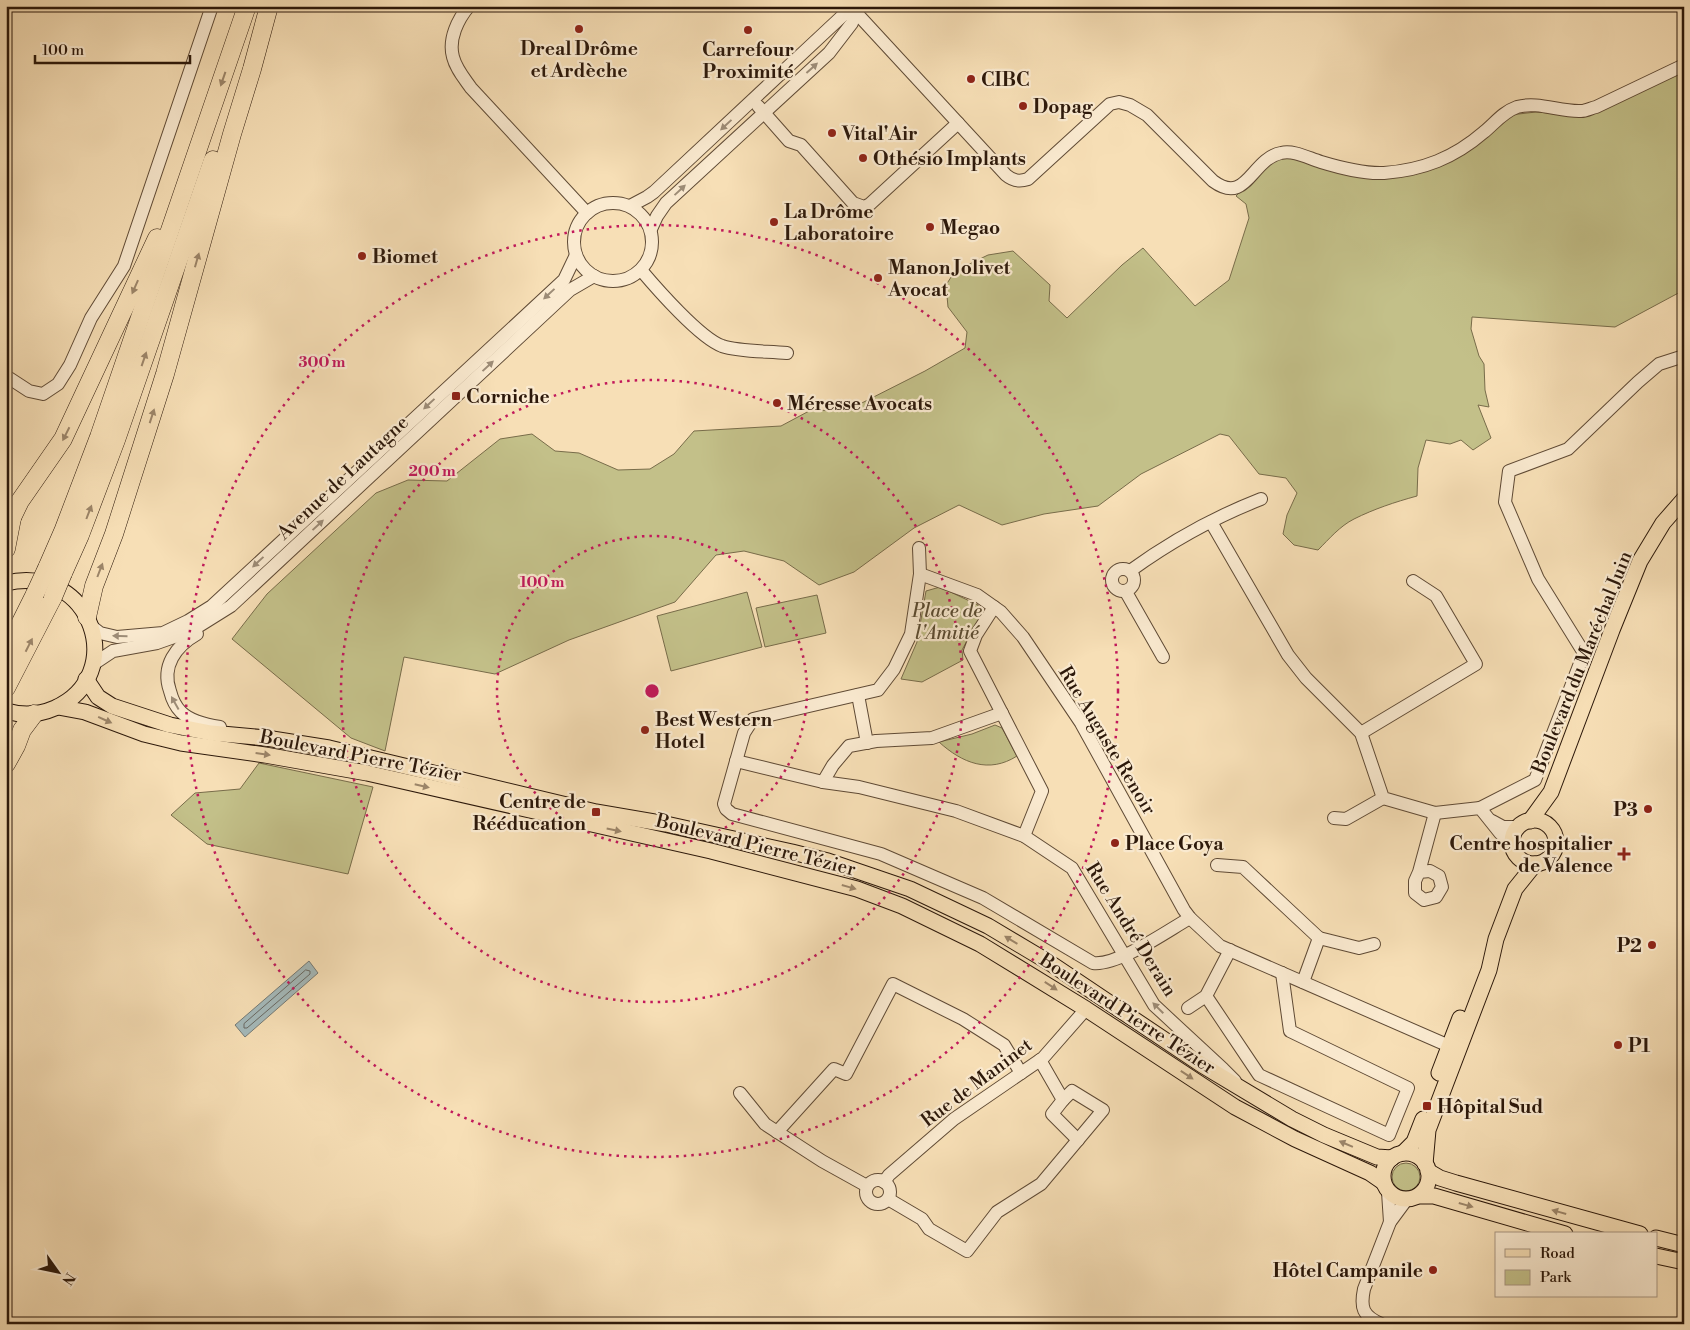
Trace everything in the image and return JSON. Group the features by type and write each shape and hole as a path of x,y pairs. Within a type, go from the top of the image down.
{"highway":[{"path":"6,688 53,597 55,571 64,529 99,437 247,6"},
{"path":"6,652 35,594 55,571 80,535 116,440 268,6"},
{"path":"89,622 94,586 114,534 165,374 252,69 268,6"},
{"path":"6,530 14,511 64,439 128,304 211,114"},
{"path":"6,549 14,511"},
{"path":"6,764 22,730 34,714"}],"main road":[{"name":"Boulevard du Maréchal Juin","path":"1398,1156 1414,1142 1489,970 1496,940 1515,889 1535,864 1548,860 1556,848 1556,836 1549,826 1548,818 1551,792 1640,561 1663,523 1684,499"},
{"path":"6,583 27,580 49,583 72,596 89,622 94,646 92,665 86,679 77,692 58,707 24,715 6,711"},
{"name":"Boulevard Pierre Tézier","path":"86,679 94,693 104,702 148,719 211,733 266,738 329,748 596,812 666,824 792,852 828,861 910,889 988,926 1042,959 1243,1091 1292,1119 1377,1157 1398,1156"},
{"name":"Boulevard Pierre Tézier","path":"58,707 85,712 144,734 181,744 265,754 367,773 703,849 802,873 857,889 902,906 972,940 1034,975 1235,1107 1296,1139 1370,1173 1386,1187"},
{"name":"Boulevard du Maréchal Juin","path":"1515,889 1514,833 1551,792"},
{"path":"1524,824 1537,820 1549,826"},
{"path":"1515,851 1522,861 1535,864"},
{"name":"Boulevard du Maréchal Juin","path":"1427,1167 1428,1130 1454,1048"},
{"path":"1558,1232 1434,1196 1400,1199 1386,1187 1383,1173 1386,1164 1398,1156 1412,1154 1419,1158 1440,1178 1456,1184 1633,1232"},
{"path":"1413,1197 1427,1185 1427,1167"},
{"path":"1658,1238 1684,1245"},
{"path":"1658,1256 1684,1262"}],"street":[{"path":"6,376 29,391 43,394 58,384 70,365 92,318 124,266 212,6"},
{"path":"469,6 462,15 453,35 452,56 460,73 471,88 587,213"},
{"path":"630,206 654,192 852,8"},
{"path":"651,229 657,216 666,204 829,53 852,24 852,8"},
{"path":"852,8 1006,175 1011,179 1022,180 1028,179 1110,104 1119,102 1130,105 1147,115 1213,181 1223,188 1234,189 1246,182 1265,160 1272,155 1283,152 1294,153 1361,172 1382,173 1422,168 1457,152 1484,132 1501,116 1516,108 1529,105 1582,111 1596,107 1684,65"},
{"path":"753,100 789,140 801,145 853,203 864,207 870,204 958,123"},
{"path":"621,203 630,206 639,212 651,229 653,238 650,255 641,270 634,275 618,281 602,280 580,264 574,244 575,232 579,222 587,213 603,204 621,203"},
{"name":"Avenue de Lautagne","path":"89,622 100,633 117,637 162,633 188,621 212,606 564,280 576,255"},
{"path":"641,270 697,329 714,342 722,346 787,353"},
{"name":"Avenue de Lautagne","path":"92,665 113,651 157,643 191,631 231,606 570,290 594,276"},
{"path":"1584,653 1538,579 1505,502 1510,471 1568,449 1659,364 1684,356"},
{"path":"1163,657 1126,592 1116,589 1112,581 1114,573 1122,569 1130,571 1228,512 1261,499"},
{"path":"1211,522 1288,655 1306,678 1361,733 1383,798"},
{"path":"919,548 920,574 911,634 894,669 878,690 753,719 744,733 724,804 726,809 732,814 881,854 983,898 1093,963 1106,963 1124,956 1190,918"},
{"path":"1126,592 1132,587 1134,579 1130,571"},
{"name":"Rue Auguste Renoir","path":"920,574 977,595 1001,612 1023,637 1081,723 1190,918 1220,946 1454,1048"},
{"path":"1361,733 1476,664 1436,596 1413,581"},
{"path":"231,606 226,615 215,624 189,638 179,647 171,659 167,672 168,687 173,702 180,712 191,720 209,726 234,729 266,738"},
{"path":"994,607 976,635 970,651 1042,792 1024,836"},
{"path":"1584,653 1606,647"},
{"path":"1334,818 1346,819 1383,798 1435,813 1480,808 1535,780 1584,653"},
{"path":"858,695 867,743"},
{"path":"823,782 833,765 849,746 932,738 1002,713"},
{"name":"Rue André Derain","path":"736,761 823,782 859,787 956,810 1024,836 1072,868 1154,1005 1224,1069 1243,1091"},
{"path":"1480,808 1515,851"},
{"path":"1419,872 1435,813"},
{"path":"1489,819 1503,827 1524,824"},
{"path":"1217,865 1243,868 1319,938 1359,948 1374,944"},
{"path":"1303,982 1319,938"},
{"path":"1188,1008 1206,996 1230,950"},
{"path":"1206,996 1259,1075 1389,1135 1408,1088 1290,1031 1282,973"},
{"path":"777,1132 834,1069 846,1074 893,984 963,1019 1004,1045 1021,1073"},
{"name":"Rue de Maninet","path":"884,1182 896,1169 954,1119 1040,1060 1086,1009"},
{"path":"1040,1060 1063,1100"},
{"path":"888,1199 922,1219 929,1229 967,1251 997,1212 1041,1184 1078,1140 1103,1110 1072,1091 1052,1114 1078,1140"},
{"path":"740,1093 765,1124 822,1161 867,1186"},
{"path":"875,1180 884,1182 890,1190 888,1199 880,1204 871,1203 866,1195 867,1186 875,1180"},
{"path":"1386,1187 1390,1222"},
{"path":"1381,1324 1366,1315 1363,1310 1362,1298 1390,1222 1413,1197"}],"green space":[{"path":"1684,70 1684,290 1615,327 1472,317 1471,329 1479,356 1484,364 1485,390 1489,407 1478,405 1491,438 1473,450 1461,440 1450,444 1426,440 1418,468 1417,496 1385,506 1354,519 1339,529 1318,550 1294,545 1283,534 1287,515 1297,493 1286,478 1259,474 1229,436 1220,434 1141,474 1098,506 1044,514 1002,525 959,505 914,528 854,572 819,585 784,561 744,551 716,555 675,602 569,640 495,674 404,657 385,751 351,738 232,639 267,594 376,493 408,480 447,481 500,439 532,434 555,451 579,453 618,470 650,469 674,454 694,431 781,426 811,410 846,411 925,371 965,348 967,332 948,307 946,285 955,271 988,255 1013,251 1050,285 1049,301 1067,318 1122,265 1143,248 1195,306 1229,280 1249,218 1246,204 1236,196 1272,160 1288,158 1410,175 1510,115 1536,112 1570,115"},
{"name":"Place de l'Amitié","path":"940,587 978,605 980,617 962,650 963,660 922,682 901,679 917,642 926,591"},
{"path":"747,592 762,647 671,671 657,616"},
{"path":"817,595 826,633 765,647 756,608"},
{"path":"995,725 1002,728 1017,756 996,764 976,764 957,756 939,742 972,734"},
{"path":"259,763 373,787 348,874 207,844 171,815 195,793 240,789"},
{"path":"1406,1163 1416,1167 1420,1177 1416,1187 1406,1191 1396,1187 1392,1177 1396,1167"}],"water":[{"path":"309,961 318,973 245,1037 235,1025"}],"place":[{"name":"Dreal Drôme et Ardèche","path":"579,29"},
{"name":"Carrefour Proximité","path":"748,30"},
{"name":"CIBC","path":"971,79"},
{"name":"Dopag","path":"1023,106"},
{"name":"Vital'Air","path":"832,133"},
{"name":"Othésio Implants","path":"863,158"},
{"name":"La Drôme Laboratoire","path":"774,222"},
{"name":"Megao","path":"930,227"},
{"name":"Biomet","path":"362,256"},
{"name":"Manon Jolivet Avocat","path":"878,278"},
{"name":"Corniche","path":"456,396"},
{"name":"Méresse Avocats","path":"777,403"},
{"name":"Best Western Hotel","path":"645,730"},
{"name":"P3","path":"1648,809"},
{"name":"Centre de Rééducation","path":"596,812"},
{"name":"Place Goya","path":"1115,843"},
{"name":"Centre hospitalier de Valence","path":"1624,854"},
{"name":"P2","path":"1652,945"},
{"name":"P1","path":"1618,1045"},
{"name":"Hôpital Sud","path":"1427,1106"},
{"name":"Hôtel Campanile","path":"1433,1270"}]}
